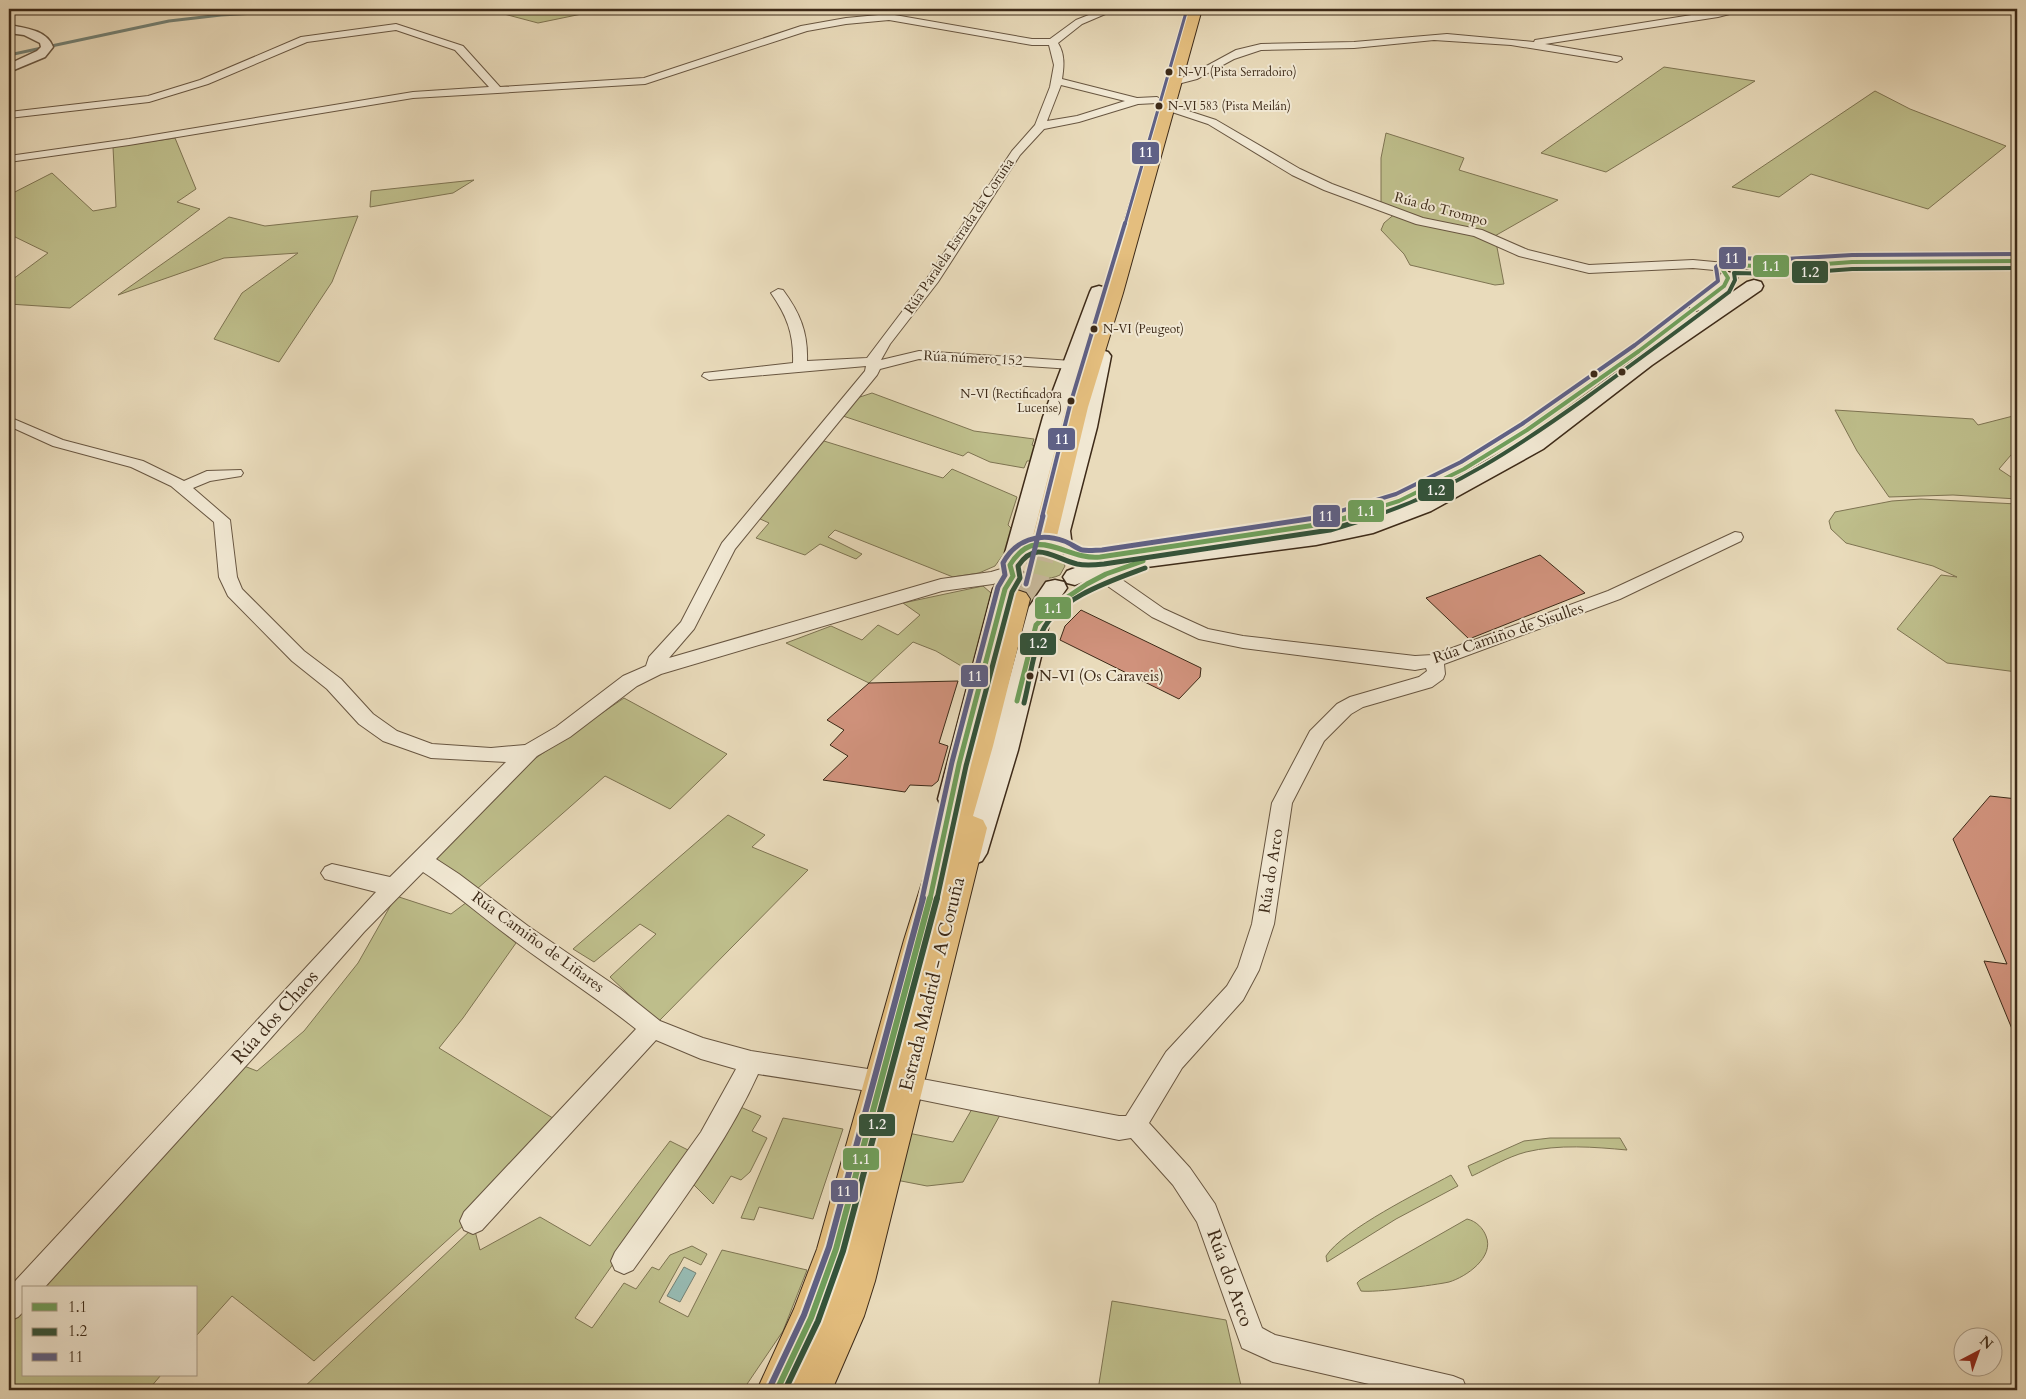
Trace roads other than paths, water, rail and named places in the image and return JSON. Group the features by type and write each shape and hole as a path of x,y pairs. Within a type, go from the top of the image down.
{"highway":[{"path":"1057,556 1106,293 1162,103 1184,9"},
{"path":"1162,103 1174,82 1195,9"},
{"name":"Estrada Madrid - A Coruña","path":"811,1390 844,1316 856,1281 894,1085 1021,588"},
{"name":"Estrada Madrid - A Coruña","path":"777,1390 825,1283 894,1085"},
{"path":"828,1390 839,1350 844,1316"}],"main road":[{"path":"1726,272 1740,284 1785,266 1852,262 2017,261"},
{"path":"1057,556 1104,565 1316,537 1373,526 1423,506 1535,444 1758,276 1857,270 2017,268"},
{"path":"1057,556 1103,557 1329,522 1356,516 1404,499 1474,464 1520,436 1705,302 1724,286 1726,272"},
{"path":"1057,556 1030,587 1020,583 1021,588 1040,607 1057,556 1058,531 1086,427 1106,293"},
{"path":"1021,588 1054,417 1072,365 1106,293"},
{"path":"1021,588 1033,545 1052,545 1057,556"},
{"path":"1021,588 1073,592 1106,574 1152,558"}],"street":[{"path":"9,159 130,142 413,95 496,89 628,84 645,81 805,28 874,18 908,20 1016,39 1052,42 1079,22 1112,9"},
{"path":"1523,44 1623,27 1678,21 1744,9"},
{"path":"9,115 149,99 204,82 305,39 396,28 406,28 459,48 496,89"},
{"path":"9,29 37,36 45,41 47,47 41,54 9,68"},
{"path":"1174,82 1188,81 1227,58 1250,49 1273,46 1341,46 1425,37 1523,44 1617,59"},
{"name":"Rúa Paralela Estrada da Coruña","path":"655,669 655,662 688,625 728,546 872,372 884,342 931,282 1016,153 1040,126 1055,87 1059,65 1056,48 1052,42"},
{"path":"1055,80 1137,101 1162,103"},
{"path":"1040,126 1079,119 1137,101"},
{"name":"Rúa do Trompo","path":"1162,103 1212,122 1296,172 1328,186 1420,221 1478,233 1524,253 1589,269 1638,264 1711,265 1726,272"},
{"path":"778,293 796,320 801,345 800,366"},
{"name":"Rúa número 152","path":"710,376 780,370 800,366 874,364 919,355 1072,365"},
{"path":"9,420 58,443 137,464 183,487 222,520 228,577 234,592 298,656 334,684 366,719 390,736 430,751 511,755 530,751 563,732 630,681 655,669 941,585 993,578 1021,588"},
{"path":"183,487 207,476 235,473"},
{"name":"Rúa Camiño de Sisulles","path":"1106,574 1115,583 1158,613 1186,628 1205,635 1243,642 1415,663 1435,661 1614,595 1735,536"},
{"name":"Rúa do Arco","path":"1435,661 1436,674 1425,682 1357,702 1344,709 1316,736 1282,803 1263,924 1248,970 1235,993 1174,1060 1136,1124 1146,1138 1175,1167 1206,1212 1223,1254 1241,1312 1252,1338 1272,1348 1454,1390"},
{"name":"Rúa dos Chaos","path":"28,1286 255,1040 356,925 530,751"},
{"name":"Rúa Camiño de Liñares","path":"421,860 452,880 520,933 612,996 652,1028 701,1048 751,1062 788,1066 894,1085"},
{"path":"332,873 394,887"},
{"path":"473,1221 652,1028"},
{"path":"624,1261 716,1131 751,1062"},
{"path":"894,1085 1118,1128 1127,1128 1136,1124"},
{"name":"Rúa dos Chaos","path":"9,1308 22,1293"}],"water":[{"path":"684,1267 696,1273 680,1302 667,1296"}],"waterway":[{"path":"9,55 169,21 221,15 322,9"}],"tunnel":[{"path":"1029,601 1045,536"}],"place":[{"name":"N-VI (Pista Serradoiro)","path":"1169,72"},
{"name":"N-VI 583 (Pista Meilán)","path":"1159,106"},
{"name":"N-VI (Peugeot)","path":"1094,329"},
{"name":"N-VI (Rectificadora Lucense)","path":"1071,401"},
{"name":"N-VI (Os Caraveis)","path":"1030,676"}]}
